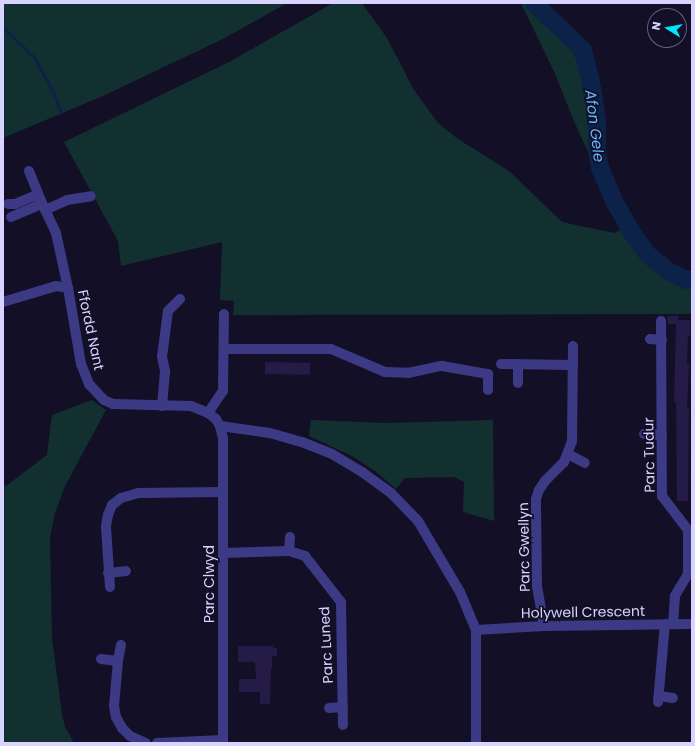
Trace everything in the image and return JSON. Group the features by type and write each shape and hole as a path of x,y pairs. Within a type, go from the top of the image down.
{"street":[{"name":"Ffordd Nant","path":"29,171 43,207 56,233 68,288 81,364 90,384 104,400 113,404 191,406 208,413 216,419 220,426"},
{"path":"8,204 15,204 38,194"},
{"path":"10,217 67,200 91,196"},
{"path":"3,302 56,286 68,288"},
{"path":"162,406 165,371 162,357 164,310 180,299"},
{"path":"208,413 223,391 224,314"},
{"name":"Parc Tudur","path":"662,321 662,496 688,530 688,574 675,596 669,624 659,699 673,698"},
{"path":"650,339 662,340"},
{"name":"Parc Gwellyn","path":"544,626 537,587 536,499 539,490 545,481 556,472 568,454 572,441 573,346"},
{"path":"224,349 331,349 385,372 408,373 442,366 488,374 488,390"},
{"path":"501,364 573,365"},
{"path":"518,364 518,383"},
{"path":"220,426 270,433 302,442 332,454 362,472 391,493 418,521 460,592 476,630 476,743"},
{"name":"Parc Clwyd","path":"220,426 223,438 223,741"},
{"path":"644,434 662,434"},
{"path":"568,454 585,463"},
{"path":"110,587 108,573 108,515 112,506 121,498 138,493 223,492"},
{"path":"289,551 290,536"},
{"name":"Parc Luned","path":"223,554 289,551 304,556 340,602 343,725"},
{"path":"108,573 126,572"},
{"name":"Holywell Crescent","path":"476,630 544,626 692,624"},
{"path":"121,645 114,706 116,717 130,736 146,743"},
{"path":"101,659 118,661"},
{"path":"329,708 342,707"},
{"path":"157,743 223,741"}],"green space":[{"path":"3,3 287,3 225,38 105,95 3,138"},
{"path":"333,3 362,3 387,38 414,90 438,123 458,139 509,171 562,222 614,233 623,229 636,250 659,271 673,282 692,284 692,314 233,315 234,301 220,300 222,242 121,266 118,241 64,142 229,62"},
{"path":"521,3 525,3 538,17 568,43 581,69 593,163 556,76"},
{"path":"92,400 106,410 65,486 55,513 50,538 52,638 62,714 65,727 74,743 3,743 3,485 6,486 47,455 52,415"},
{"path":"311,420 386,423 493,420 494,521 463,512 464,482 454,477 405,478 396,489 375,471 352,456 309,436"}],"building":[{"path":"667,316 678,316 678,320 690,320 687,363 689,363 687,408 689,408 688,501 677,501 676,402 674,402 676,324 668,324"},
{"path":"265,362 310,363 310,375 265,374"},
{"path":"238,646 273,646 273,648 277,648 277,656 272,656 270,704 260,704 260,692 239,692 239,679 256,679 255,662 238,662"}],"waterway":[{"name":"Afon Gele","path":"534,3 583,50 591,82 597,121 597,149 600,168 614,201 633,234 648,255 670,272 687,280 692,280"},
{"path":"3,28 34,57 54,94 61,113"}]}
